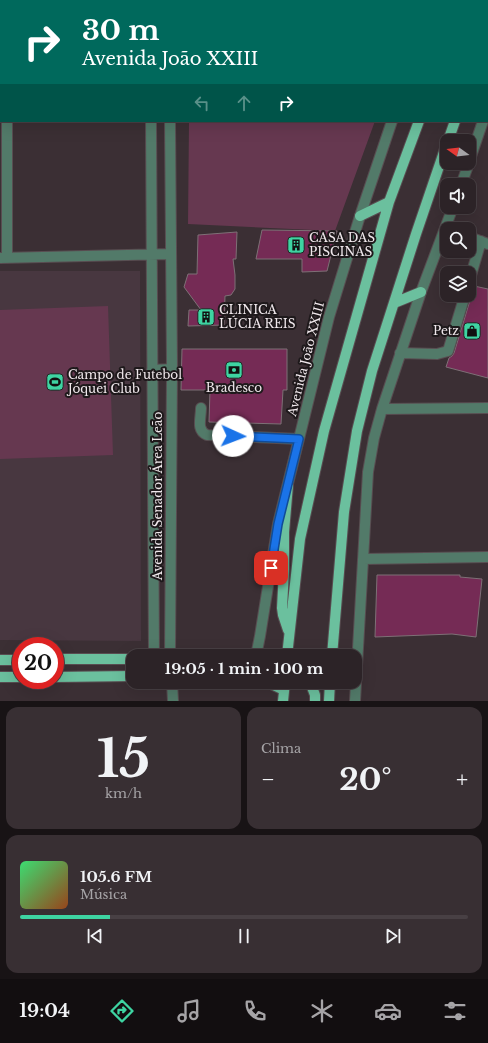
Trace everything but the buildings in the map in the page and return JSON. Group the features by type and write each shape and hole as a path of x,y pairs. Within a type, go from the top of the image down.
{"main road":[{"path":"288,649 300,539 322,439 388,202 419,122"},
{"path":"450,134 454,122"},
{"path":"333,649 344,512 355,441 372,371 440,163"},
{"path":"360,216 388,202"},
{"path":"394,303 421,292"},
{"path":"288,485 284,532 282,608 289,633"},
{"path":"64,659 126,659"},
{"path":"0,660 12,660"},
{"path":"64,677 126,676"},
{"path":"0,677 12,677"},
{"path":"284,689 284,701"},
{"path":"312,689 315,701"},
{"path":"329,701 330,689"}],"street":[{"path":"8,122 3,258 170,254"},
{"name":"Avenida Senador Área Leão","path":"151,122 154,649"},
{"name":"Avenida Senador Área Leão","path":"170,122 172,369 170,649"},
{"name":"Avenida João XXIII","path":"257,649 278,524 329,318 360,216 392,122"},
{"path":"476,142 483,122"},
{"path":"476,266 485,243"},
{"path":"355,701 368,472 374,438 400,353 421,292 440,244"},
{"path":"400,353 437,354 448,351 463,302"},
{"path":"152,370 172,369"},
{"path":"201,408 200,428 202,432 207,435 299,439"},
{"path":"382,409 488,408"},
{"path":"153,461 171,461"},
{"path":"154,528 170,529"},
{"path":"363,559 488,557"},
{"path":"172,689 172,701"}],"shaded area":[{"path":"189,122 375,122 335,231 188,224"},
{"path":"0,271 140,271 141,641 64,640 64,637 12,637 12,640 0,640"},
{"name":"Campo de Futebol Jóquei Club","path":"108,306 113,455 0,459 0,310"}],"place":[{"name":"CASA DAS PISCINAS","path":"296,245"},
{"name":"CLINICA LÚCIA REIS","path":"206,317"},
{"name":"Petz","path":"472,331"},
{"name":"Bradesco","path":"234,370"},
{"name":"Campo de Futebol Jóquei Club","path":"55,382"}],"route":[{"path":"233,436 299,439 278,524 271,568"}]}
